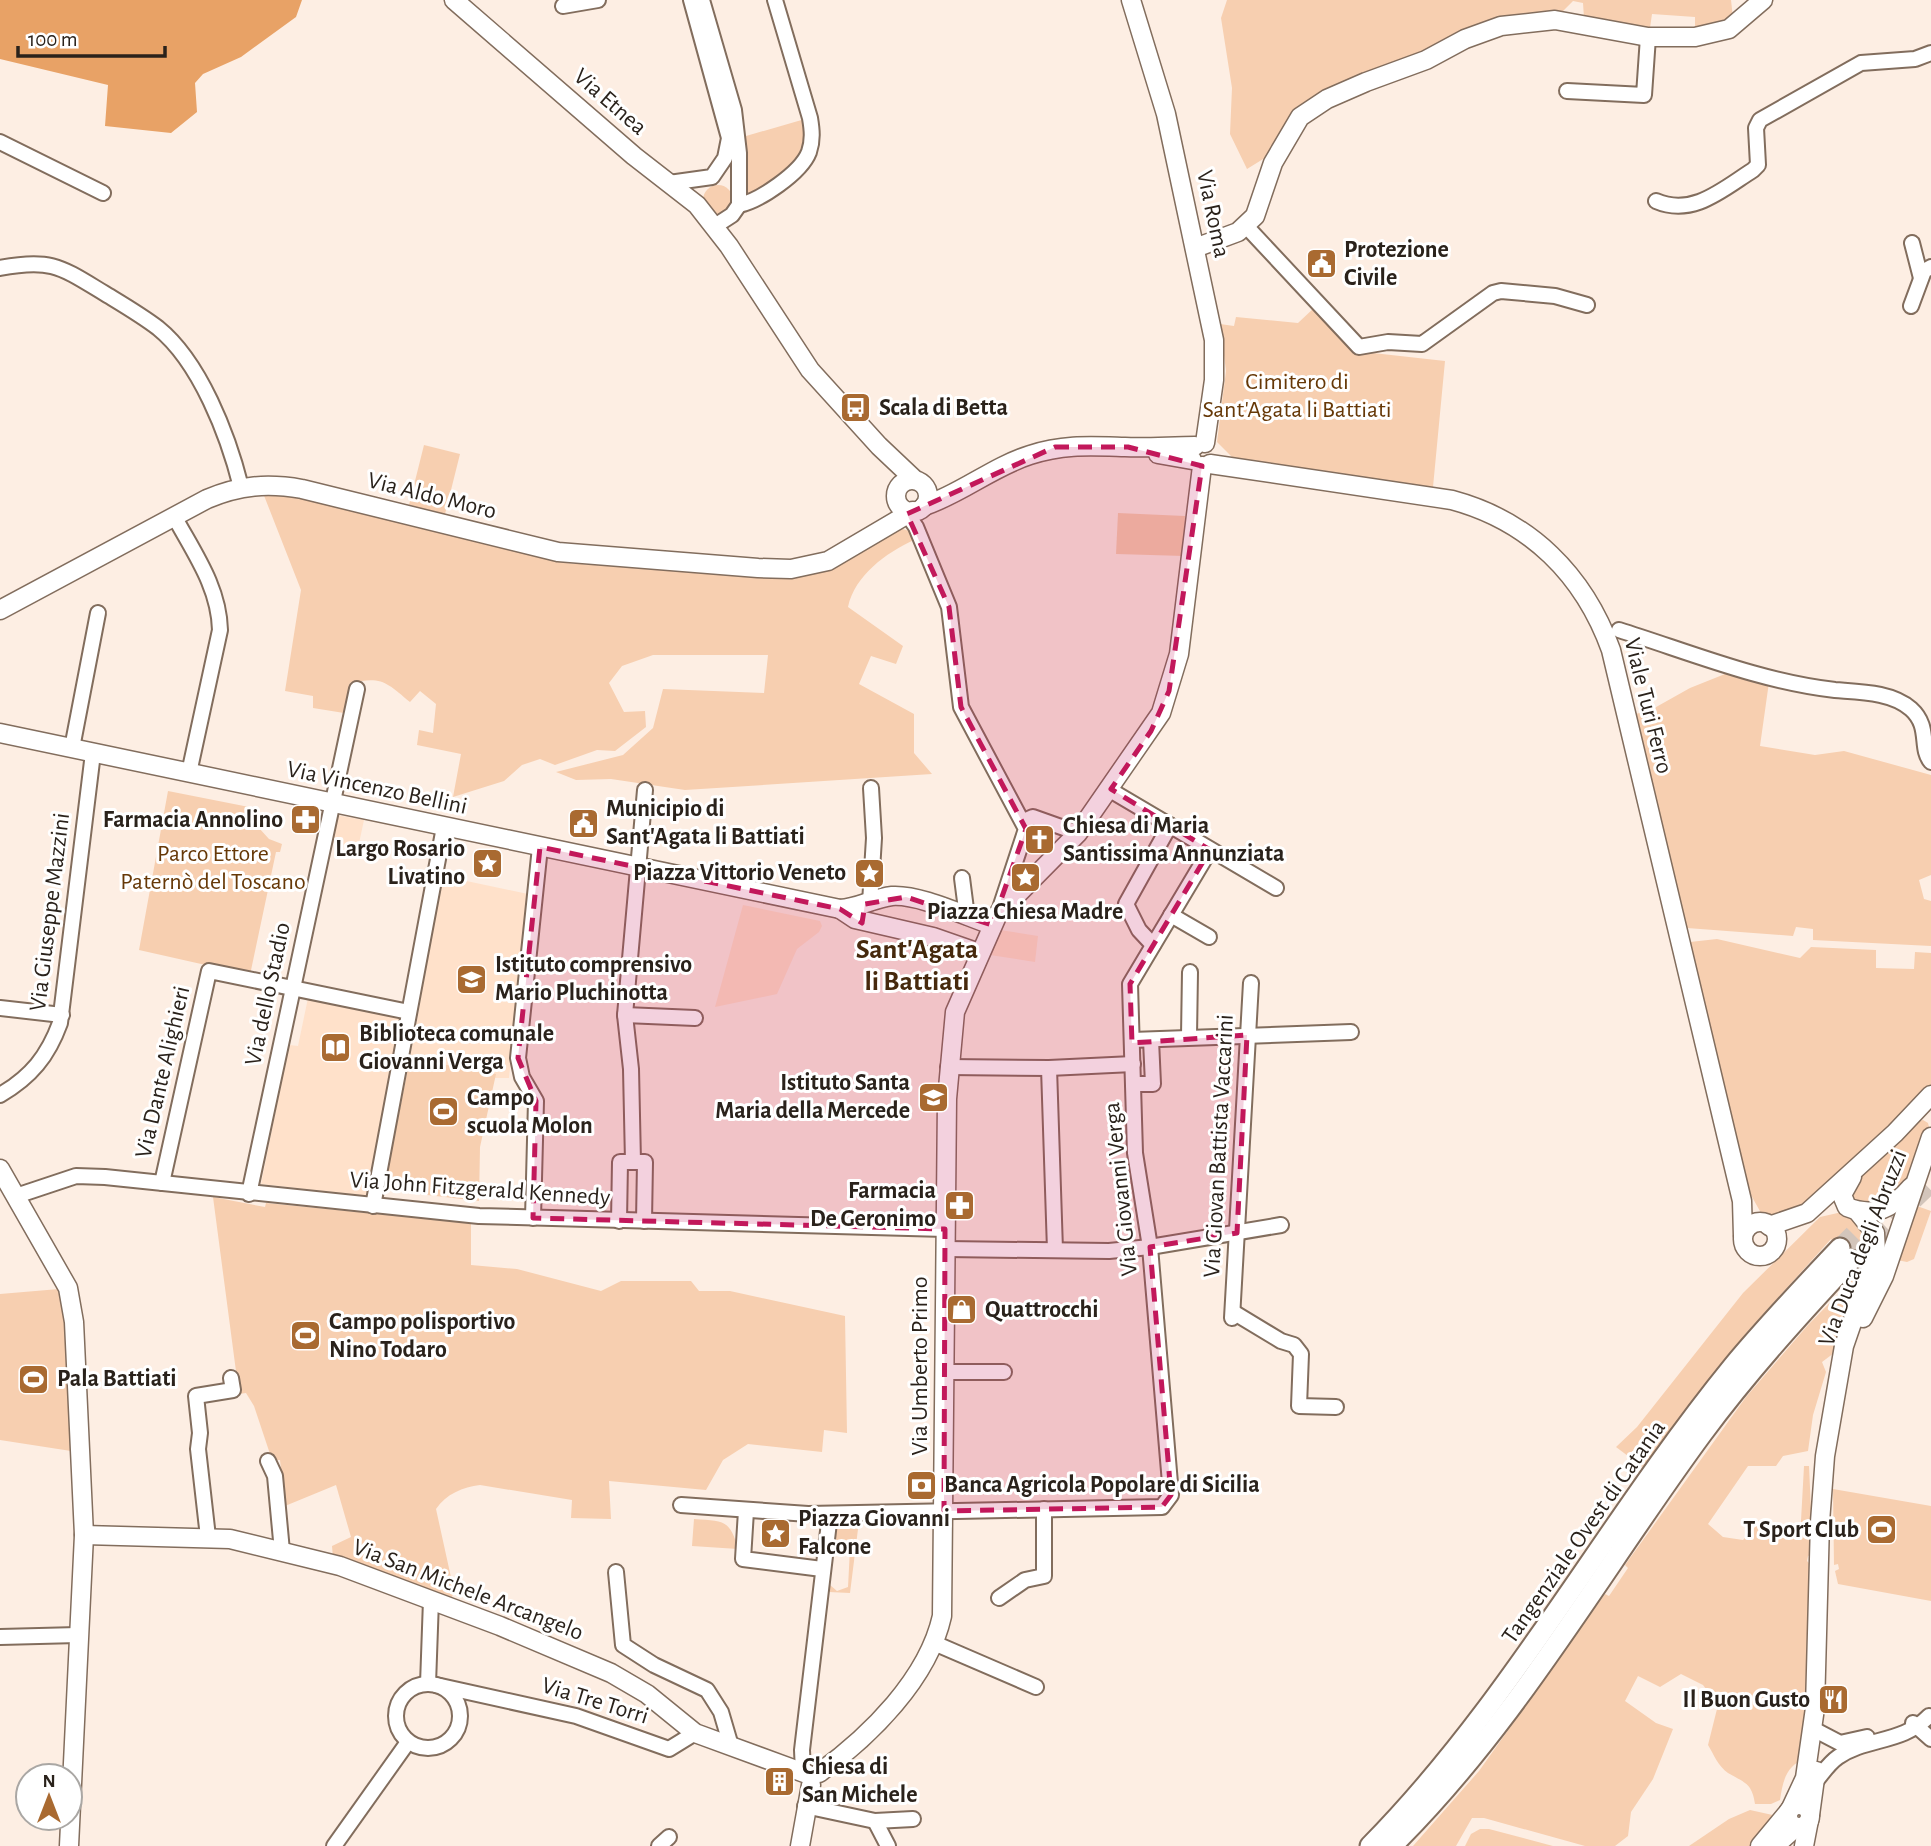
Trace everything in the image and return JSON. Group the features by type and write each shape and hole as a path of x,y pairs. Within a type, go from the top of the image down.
{"highway":[{"name":"Tangenziale Ovest di Catania","path":"1370,1846 1457,1749 1510,1680 1733,1367 1845,1254 1702,1434 1523,1689 1468,1760 1392,1846"}],"main road":[{"name":"Via Etnea","path":"454,0 696,205 729,246 810,370 879,446"},
{"name":"Via Roma","path":"995,920 1077,833 1151,731 1169,691 1179,654 1215,356 1166,114 1131,0"},
{"path":"1195,248 1246,226 1260,208 1273,163 1295,123 1312,107 1327,99 1501,26 1555,20 1648,37 1714,35 1729,29 1763,0"},
{"name":"Viale Turi Ferro","path":"908,508 958,491 1027,456 1055,447 1078,444 1203,455 1244,469 1452,500 1478,507 1544,546 1587,597 1611,650 1722,1126 1742,1201"},
{"path":"879,446 921,484 928,497 881,528"},
{"path":"879,446 908,508"},
{"path":"908,508 906,481 958,491"},
{"name":"Via Aldo Moro","path":"0,610 207,499 241,487 266,484 302,489 558,552 586,556 791,569 828,561 881,528"},
{"name":"Via Vincenzo Bellini","path":"0,733 743,890 840,909 866,910"},
{"path":"866,910 890,896 906,897 967,917 995,920"},
{"path":"866,910 979,953"},
{"name":"Via Umberto Primo","path":"810,1776 885,1714 918,1671 934,1643 942,1616 948,1067 955,1012 995,920"},
{"path":"1743,1236 1750,1226 1807,1213 1895,1133 1931,1095"},
{"path":"1895,1133 1920,1115 1931,1119"},
{"name":"Via Duca degli Abruzzi","path":"1839,1377 1858,1328 1884,1276 1931,1137"},
{"path":"1787,1845 1815,1782 1813,1746 1823,1477 1844,1346 1876,1253 1875,1233 1853,1209 1842,1191 1872,1154"},
{"path":"0,1169 68,1288 74,1322 84,1535 69,1846"},
{"path":"1742,1201 1744,1245 1755,1255 1767,1254 1822,1209 1853,1209 1874,1213 1889,1208 1917,1179"},
{"path":"1742,1201 1775,1233 1775,1245"},
{"name":"Via San Michele Arcangelo","path":"84,1535 208,1537 282,1551 366,1574 611,1673 647,1694 695,1733 810,1776"},
{"path":"1804,1846 1799,1816 1802,1789 1813,1746"},
{"path":"800,1846 810,1776"},
{"path":"1760,1846 1799,1816"}],"street":[{"path":"563,6 598,0"},
{"path":"691,0 729,138 725,158 699,190 696,205"},
{"path":"702,0 734,110 739,153 738,205 732,215 715,226"},
{"path":"738,205 763,197 801,164 808,155 813,138 810,118 775,0"},
{"path":"1567,91 1644,96 1648,37"},
{"path":"1656,201 1693,206 1753,170 1758,165 1756,128 1760,120 1861,63 1915,59 1931,53"},
{"path":"0,142 103,193"},
{"path":"669,183 712,177 727,178 739,190"},
{"path":"1246,226 1356,345 1367,347 1388,342 1422,344 1493,293 1510,289 1555,296 1587,305"},
{"path":"1910,306 1926,273 1912,243"},
{"path":"0,268 38,262 62,268 160,330 196,375 217,418 241,487"},
{"path":"881,528 908,508 948,607 961,707 1025,825"},
{"path":"174,516 206,573 220,613 220,630 189,773"},
{"path":"72,748 98,613"},
{"path":"1619,629 1807,687 1868,693 1896,699 1919,718 1925,729 1927,758 1931,762"},
{"name":"Via dello Stadio","path":"248,1194 357,689"},
{"name":"Via Giuseppe Mazzini","path":"0,1095 25,1079 38,1065 52,1043 62,1014 93,753"},
{"path":"866,910 874,838 871,788"},
{"path":"633,1158 631,1069 625,1015 636,867 645,790"},
{"path":"1110,790 1276,888"},
{"path":"995,920 1010,887 1025,825 1033,817 1077,833"},
{"path":"1153,945 1139,930 1126,904 1170,825"},
{"path":"373,1206 444,827"},
{"path":"533,1218 536,1101 522,1077 518,1058 540,847"},
{"name":"Via Giovanni Verga","path":"1044,1509 1162,1507 1171,1495 1150,1247 1135,1153 1130,984 1210,850"},
{"path":"962,878 967,917"},
{"path":"1171,915 1209,937"},
{"name":"Via Dante Alighieri","path":"162,1183 209,971 293,988"},
{"path":"1189,1036 1190,972"},
{"name":"Via Giovan Battista Vaccarini","path":"1251,983 1233,1315 1281,1341 1294,1345 1300,1354 1299,1406 1336,1407"},
{"path":"293,988 409,1012"},
{"path":"0,1008 62,1014"},
{"path":"625,1015 695,1018"},
{"path":"1132,1040 1351,1032"},
{"path":"1133,1084 1153,1084 1151,1040"},
{"path":"948,1067 1049,1068 1133,1064"},
{"path":"1049,1068 1055,1250"},
{"path":"619,1221 620,1162 633,1158 645,1162 644,1221"},
{"name":"Via John Fitzgerald Kennedy","path":"16,1196 76,1176 373,1206 533,1218 945,1229"},
{"path":"946,1249 1150,1247 1281,1225"},
{"path":"944,1372 1004,1372"},
{"path":"208,1537 198,1449 200,1433 196,1396 233,1390 231,1378"},
{"path":"268,1461 275,1476 282,1551"},
{"path":"681,1505 830,1514 1044,1509 1044,1576 1025,1580 999,1598"},
{"path":"746,1511 743,1559 822,1573"},
{"path":"810,1776 822,1573 830,1514"},
{"path":"616,1572 623,1645 654,1665 707,1690 721,1712 731,1746"},
{"path":"431,1600 432,1685"},
{"path":"0,1637 78,1635"},
{"path":"934,1643 1037,1687"},
{"path":"432,1685 456,1700 460,1716"},
{"path":"432,1685 477,1692 466,1700 456,1731 439,1747 423,1748 408,1742 396,1723 399,1701 407,1692 432,1685"},
{"name":"Via Tre Torri","path":"477,1692 576,1716 668,1749 695,1733"},
{"path":"1815,1782 1836,1758 1915,1725 1930,1715"},
{"path":"1813,1746 1840,1743 1915,1725"},
{"path":"1915,1725 1931,1739"},
{"path":"334,1846 408,1742"},
{"path":"1813,1746 1824,1757 1836,1758"},
{"path":"805,1806 874,1821 913,1819"},
{"path":"874,1821 888,1846"}],"highlighted area":[{"path":"1055,447 1128,447 1202,466 1169,691 1151,731 1111,789 1210,850 1130,984 1132,1043 1247,1035 1237,1233 1150,1247 1171,1495 1162,1507 944,1511 945,1229 533,1218 536,1101 518,1058 540,847 840,909 862,923 865,904 906,897 992,925 1026,829 961,707 949,607 907,514"}],"shaded area":[{"path":"0,0 302,0 296,17 241,57 203,74 195,83 197,112 171,133 105,126 108,85 0,59"},
{"path":"336,815 364,820 358,848 331,842"},
{"name":"Istituto comprensivo Mario Pluchinotta","path":"443,876 528,894 509,1078 495,1078 495,1074 410,1058"},
{"path":"743,905 820,921 822,926 819,932 797,949 777,994 715,1007"},
{"path":"1000,930 1038,936 1035,962 990,955"},
{"path":"308,998 401,1017 366,1196 261,1184 289,1045 298,1046"}],"green space":[{"path":"1227,0 1731,0 1733,18 1719,27 1695,29 1695,17 1652,14 1650,28 1584,18 1583,3 1573,1 1560,14 1532,13 1496,19 1455,34 1420,54 1323,93 1298,106 1268,156 1247,169 1230,134 1232,88 1221,18"},
{"path":"805,119 806,153 758,195 749,196 745,191 746,136"},
{"path":"718,185 724,186 732,194 732,206 724,214 718,215 712,214 704,206 703,200 704,194 712,186"},
{"name":"Cimitero di Sant'Agata li Battiati","path":"1315,307 1355,351 1445,361 1433,487 1233,458 1217,442 1226,371 1220,324 1234,326 1236,317 1298,323"},
{"path":"424,445 460,454 445,514 409,505"},
{"path":"263,493 297,495 566,563 783,577 830,566 900,528 909,531 914,540 873,566 857,585 848,607 903,646 896,664 871,656 859,684 914,714 914,753 932,774 685,790 611,779 576,780 556,772 623,755 653,728 663,689 764,693 768,655 653,655 622,666 609,683 624,712 645,711 646,727 615,751 597,750 555,765 540,759 522,765 504,781 453,797 461,754 417,745 419,730 433,733 436,704 420,691 410,702 383,682 370,680 350,683 344,713 313,708 313,696 285,691 301,590"},
{"path":"1118,513 1185,516 1184,556 1116,554"},
{"path":"1735,670 1736,677 1746,675 1769,682 1760,746 1815,755 1844,751 1931,775 1931,875 1919,880 1924,899 1931,901 1931,946 1813,940 1813,929 1796,927 1793,936 1687,928 1635,714 1649,711 1690,688"},
{"name":"Parco Ettore Paternò del Toscano","path":"168,791 249,807 248,816 269,839 282,844 280,852 276,852 250,975 139,950"},
{"path":"1717,939 1800,958 1811,947 1876,950 1876,968 1914,969 1915,952 1931,953 1931,1087 1803,1210 1767,1218 1761,1213 1747,1188 1690,942"},
{"name":"Campo scuola Molon","path":"410,1058 496,1074 480,1147 479,1201 384,1190"},
{"path":"1923,1120 1928,1123 1930,1131 1917,1174 1888,1203 1853,1205 1849,1186 1916,1122"},
{"path":"213,1197 265,1207 266,1203 471,1223 471,1265 517,1269 601,1291 621,1281 691,1281 699,1291 730,1291 845,1316 847,1433 824,1430 822,1452 748,1444 723,1460 706,1490 609,1481 611,1519 571,1518 572,1500 480,1485 467,1487 450,1495 436,1509 454,1591 452,1597 333,1558 332,1546 351,1537 336,1485 285,1506 280,1460 272,1460 254,1406 246,1393 239,1394"},
{"path":"1917,1206 1931,1211 1914,1259 1907,1262 1897,1260"},
{"path":"1842,1212 1859,1217 1872,1244 1834,1353 1822,1362 1826,1372 1813,1415 1808,1451 1783,1456 1776,1466 1748,1466 1708,1524 1723,1537 1743,1540 1758,1524 1783,1524 1782,1537 1800,1539 1804,1466 1809,1466 1813,1554 1808,1556 1807,1561 1812,1566 1806,1758 1794,1765 1787,1774 1780,1800 1771,1804 1755,1804 1747,1784 1719,1764 1708,1745 1718,1705 1703,1685 1681,1674 1660,1687 1638,1676 1625,1701 1656,1723 1673,1729 1653,1779 1631,1812 1628,1836 1615,1846 1585,1846 1484,1818 1472,1818 1456,1846 1413,1846 1479,1771 1605,1594 1609,1596 1628,1568 1625,1565 1746,1397 1808,1325 1862,1270 1831,1239 1747,1332 1644,1468 1616,1447 1637,1427 1743,1293 1820,1217"},
{"name":"Pala Battiati","path":"59,1289 65,1312 71,1451 0,1440 0,1294"},
{"name":"T Sport Club","path":"1833,1489 1931,1506 1931,1601 1838,1584 1835,1571 1839,1569 1838,1564 1834,1565"},
{"path":"694,1519 719,1521 724,1524 732,1532 738,1549 692,1546"},
{"path":"839,1521 859,1521 850,1593 829,1592 830,1585 837,1591 848,1587 850,1549 844,1545 837,1553 833,1552 836,1525"},
{"path":"1750,1810 1777,1816 1753,1846 1689,1846 1729,1819"},
{"path":"1480,1829 1553,1846 1465,1846 1471,1834"}],"tunnel":[{"path":"1851,1260 1931,1183"},
{"path":"1840,1248 1879,1209"}],"place":[{"name":"Protezione Civile","path":"1321,264"},
{"name":"Scala di Betta","path":"856,408"},
{"name":"Farmacia Annolino","path":"306,820"},
{"name":"Municipio di Sant'Agata li Battiati","path":"583,823"},
{"name":"Chiesa di Maria Santissima Annunziata","path":"1040,840"},
{"name":"Largo Rosario Livatino","path":"488,863"},
{"name":"Piazza Vittorio Veneto","path":"869,873"},
{"name":"Piazza Chiesa Madre","path":"1025,878"},
{"name":"Istituto comprensivo Mario Pluchinotta","path":"472,979"},
{"name":"Biblioteca comunale Giovanni Verga","path":"336,1048"},
{"name":"Istituto Santa Maria della Mercede","path":"933,1097"},
{"name":"Campo scuola Molon","path":"444,1112"},
{"name":"Farmacia De Geronimo","path":"959,1205"},
{"name":"Quattrocchi","path":"962,1310"},
{"name":"Campo polisportivo Nino Todaro","path":"306,1336"},
{"name":"Pala Battiati","path":"34,1379"},
{"name":"Banca Agricola Popolare di Sicilia","path":"921,1485"},
{"name":"T Sport Club","path":"1882,1530"},
{"name":"Piazza Giovanni Falcone","path":"775,1533"},
{"name":"Il Buon Gusto","path":"1833,1700"},
{"name":"Chiesa di San Michele","path":"779,1781"}],"district":[{"name":"Sant'Agata li Battiati","path":"917,966"}]}
